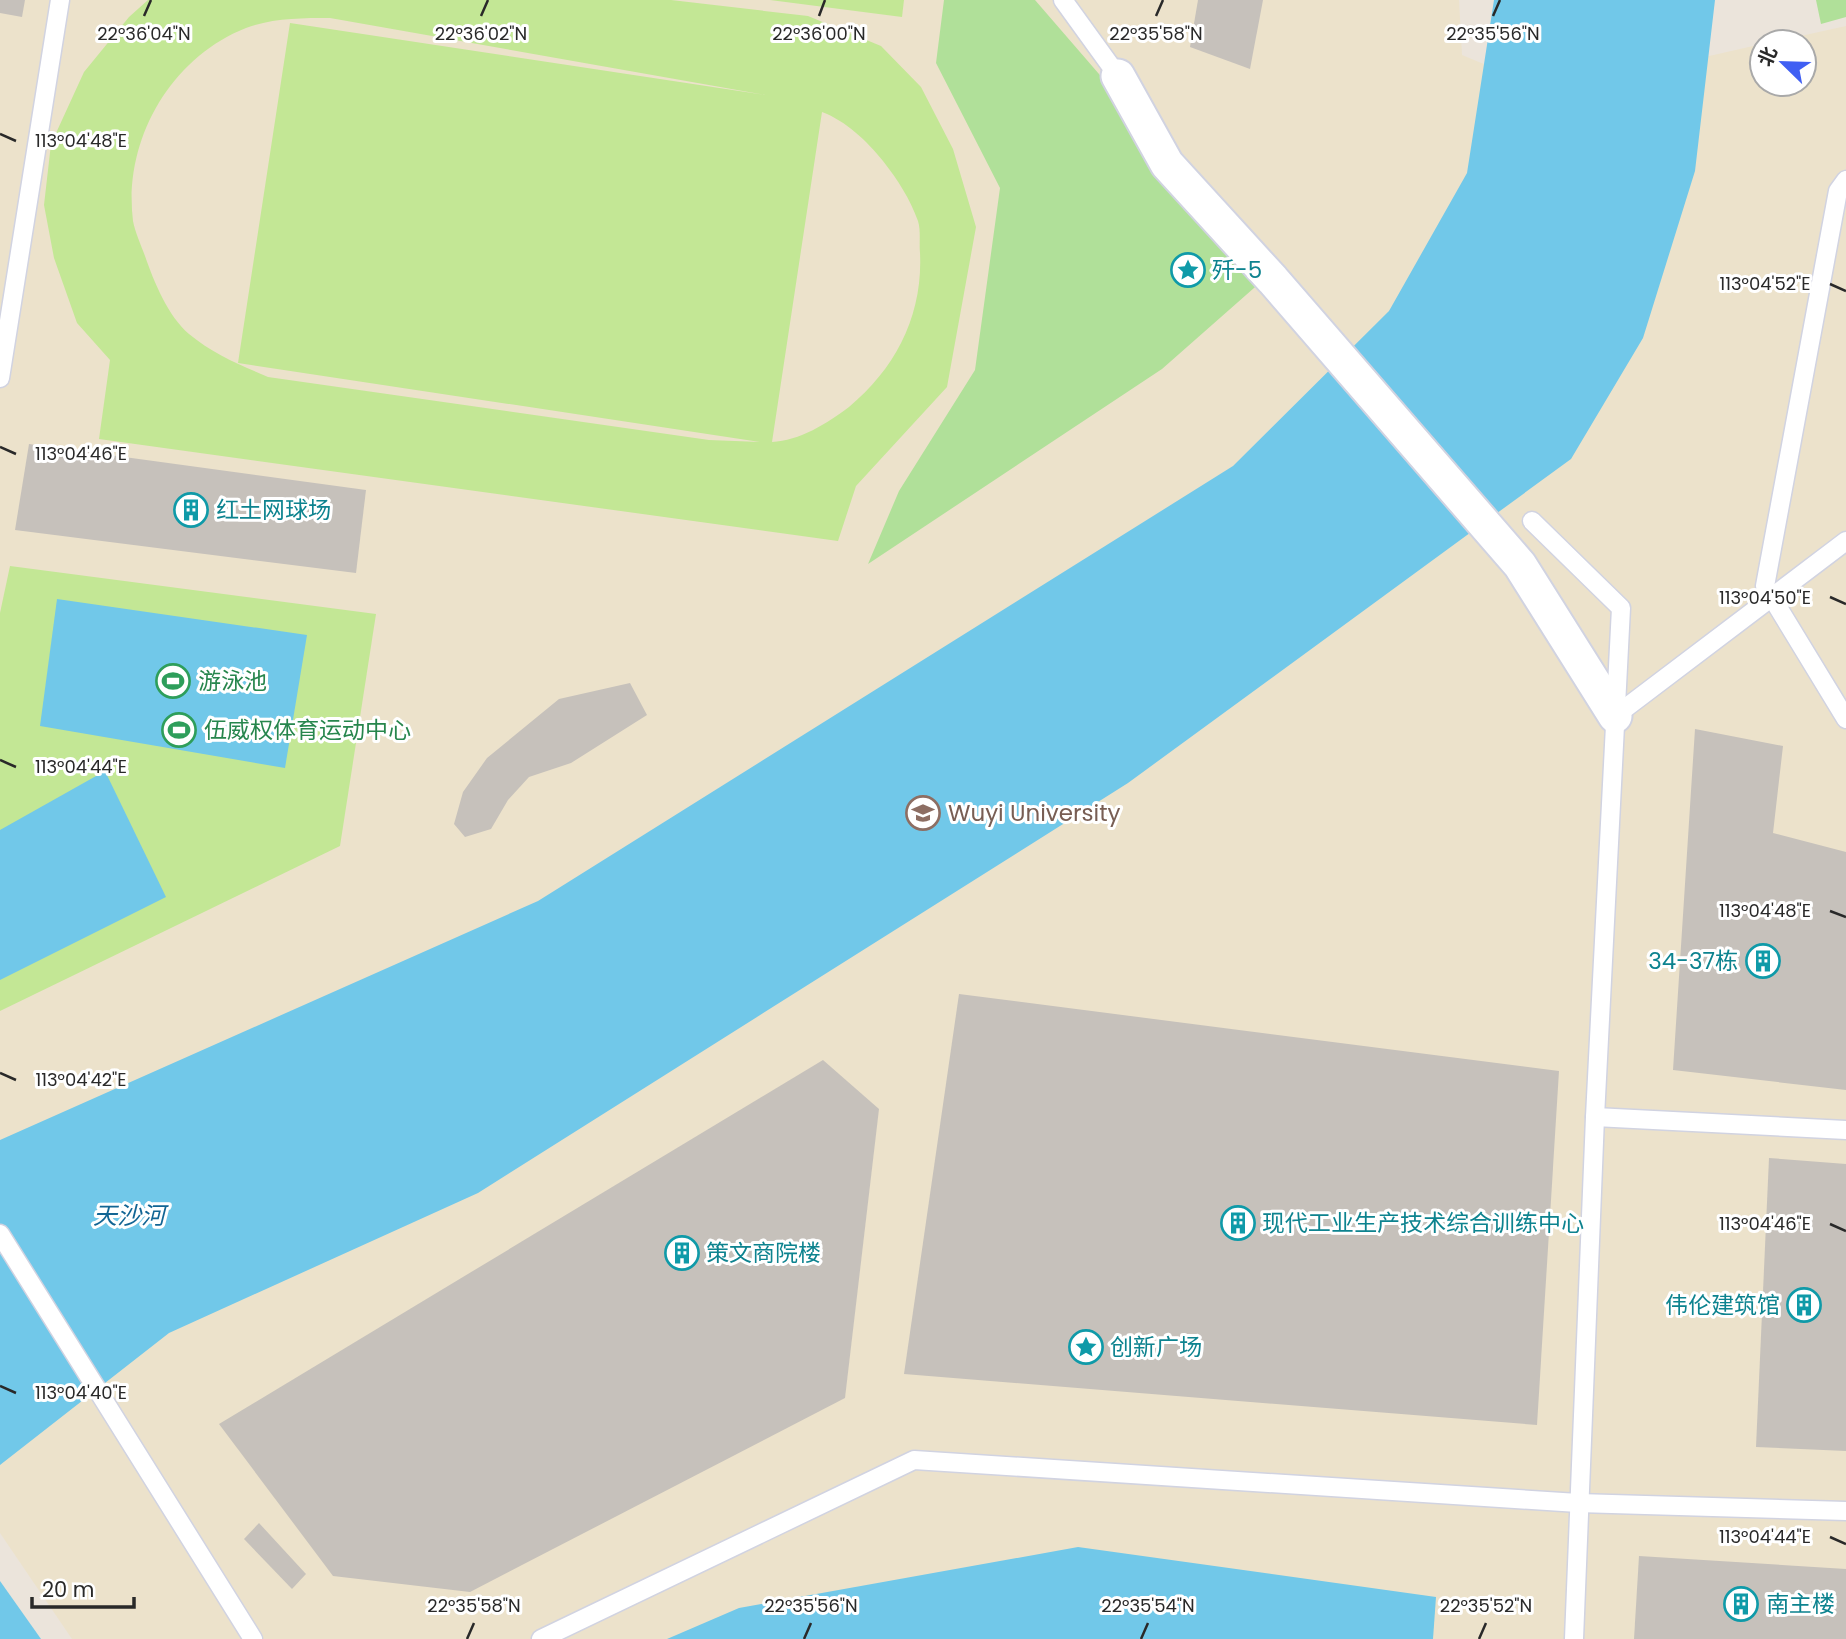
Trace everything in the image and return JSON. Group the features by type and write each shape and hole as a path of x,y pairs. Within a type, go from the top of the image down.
{"street":[{"path":"1118,76 1167,164 1273,280 1520,565 1615,716"}],"lane":[{"path":"0,378 60,0"},
{"path":"1063,0 1118,76"},
{"path":"1846,180 1838,191 1765,586 1846,719"},
{"path":"1532,521 1621,608 1595,1117 1573,1639"},
{"path":"1615,716 1846,541"},
{"path":"1595,1117 1846,1130"},
{"path":"0,1234 253,1639"},
{"path":"541,1639 914,1460 1578,1503 1846,1511"}],"shaded area":[{"name":"Wuyi University","path":"0,0 1459,0 1462,55 1551,92 1748,47 1748,98 1818,98 1818,32 1846,26 1846,1639 72,1639 0,1533"}],"green space":[{"path":"148,0 671,0 808,16 881,46 921,87 953,149 976,227 947,387 856,486 838,541 99,439 110,360 77,323 54,258 44,205 51,144 84,72 129,17","holes":["330,18 766,95 290,23 238,363 760,442 709,440 268,377 237,363 217,353 181,327 162,298 133,221 132,191 136,161 144,133 157,106 174,81 195,60 219,42 246,28 277,20","822,112 856,132 888,168 907,197 919,229 920,276 917,298 903,339 893,357 866,392 823,425 792,438 772,442"]},
{"path":"770,0 904,0 902,17"},
{"path":"944,0 1035,0 1271,273 1162,369 868,564 899,491 975,370 1000,188 936,63"},
{"path":"1816,0 1846,0 1846,17 1821,24"},
{"name":"伍威权体育运动中心","path":"10,566 376,614 340,846 0,1011 0,613"}],"water":[{"name":"天沙河","path":"1494,0 1715,0 1695,171 1643,338 1571,459 1128,783 478,1193 169,1333 0,1465 0,1140 538,901 1233,466 1389,311 1467,173"},
{"name":"游泳池","path":"57,599 307,635 285,768 40,726"},
{"path":"105,771 166,897 0,980 0,830"},
{"path":"1078,1547 1436,1597 1433,1639 667,1639 739,1608"},
{"path":"0,1581 41,1639 0,1639"}],"building":[{"path":"0,0 25,0 22,17 0,13"},
{"path":"1198,0 1263,0 1250,69 1190,47"},
{"name":"红土网球场","path":"29,444 366,490 356,573 15,530"},
{"path":"630,683 647,715 571,763 529,777 508,800 491,829 465,837 454,824 463,792 487,758 559,699"},
{"name":"34-37栋","path":"1695,729 1783,746 1773,833 1846,852 1846,1090 1673,1070"},
{"name":"现代工业生产技术综合训练中心","path":"959,994 1559,1071 1537,1425 904,1374"},
{"name":"策文商院楼","path":"823,1060 879,1109 845,1398 470,1592 333,1576 219,1424"},
{"name":"伟伦建筑馆","path":"1769,1158 1846,1164 1846,1451 1756,1447"},
{"path":"259,1523 306,1574 292,1589 244,1539"},
{"name":"南主楼","path":"1639,1556 1846,1569 1846,1639 1634,1639"}],"place":[{"name":"歼-5","path":"1188,270"},
{"name":"红土网球场","path":"191,510"},
{"name":"游泳池","path":"173,681"},
{"name":"伍威权体育运动中心","path":"179,730"},
{"name":"Wuyi University","path":"923,813"},
{"name":"34-37栋","path":"1763,961"},
{"name":"现代工业生产技术综合训练中心","path":"1238,1223"},
{"name":"策文商院楼","path":"682,1253"},
{"name":"伟伦建筑馆","path":"1804,1305"},
{"name":"创新广场","path":"1086,1347"},
{"name":"南主楼","path":"1741,1604"}]}
